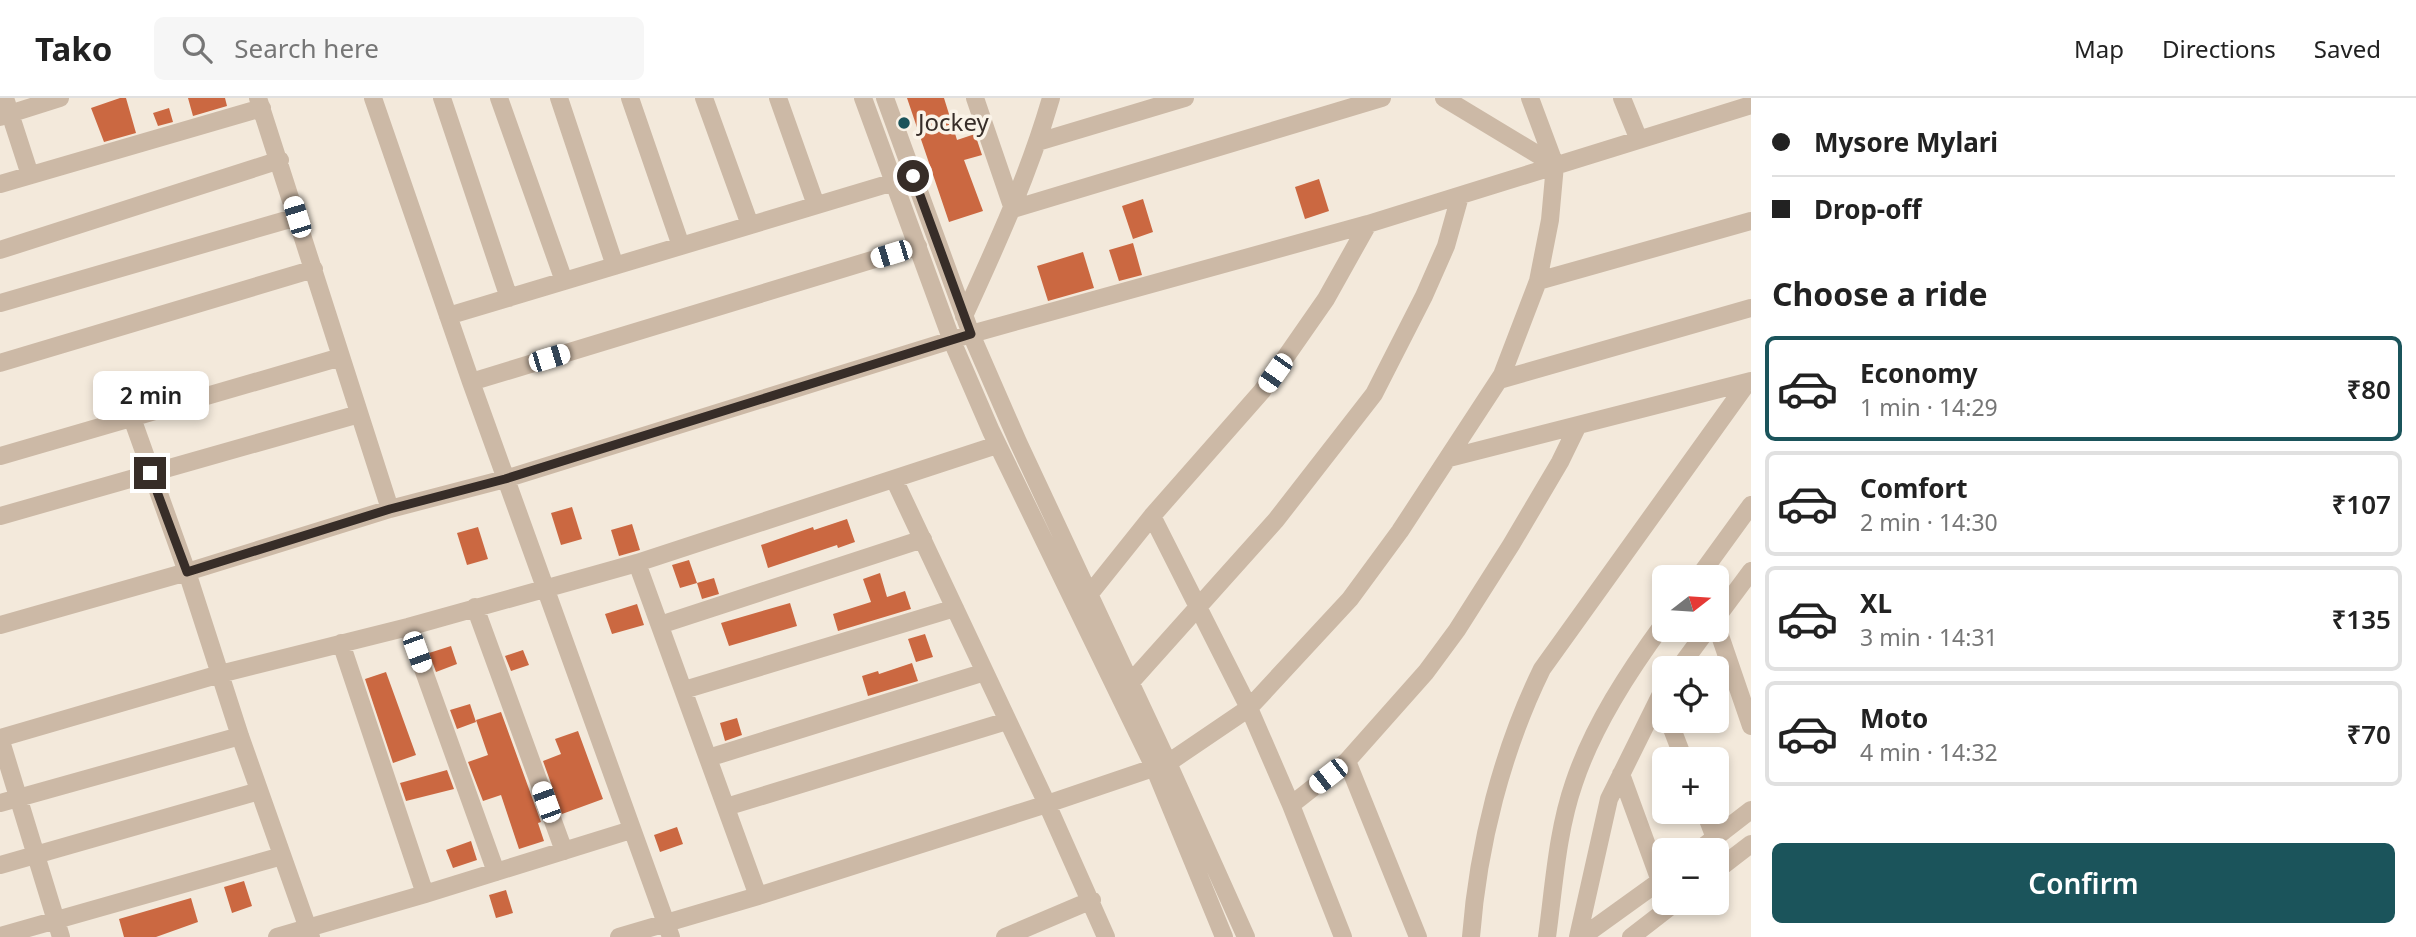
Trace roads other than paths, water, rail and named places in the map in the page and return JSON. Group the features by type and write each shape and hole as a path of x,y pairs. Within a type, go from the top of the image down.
{"street":[{"path":"30,175 5,109 60,98"},
{"path":"373,98 544,589 668,930"},
{"path":"442,98 509,298"},
{"path":"499,98 564,281"},
{"path":"558,98 615,266"},
{"path":"630,98 681,246"},
{"path":"704,98 750,225"},
{"path":"778,98 816,205"},
{"path":"863,98 952,341 997,445 1246,937"},
{"path":"885,98 971,334 1088,596 1130,683 1224,937"},
{"path":"975,98 1013,209"},
{"path":"1038,142 1185,98"},
{"path":"1013,209 1382,98"},
{"path":"1444,98 1555,165"},
{"path":"619,937 668,930 758,896 1161,765 1249,708 1350,599 1499,380 1538,281 1550,220 1555,165 1530,98"},
{"path":"1622,98 1639,140"},
{"path":"964,316 1013,209 1038,142 1050,99"},
{"path":"0,184 260,103 390,509"},
{"path":"0,625 187,572 390,509 505,479 971,334 1368,224 1751,105"},
{"path":"0,250 279,160"},
{"path":"448,316 894,182"},
{"path":"1130,683 1276,520 1374,394 1446,246 1460,196"},
{"path":"0,303 297,217"},
{"path":"1538,281 1751,221"},
{"path":"1088,596 1152,516 1262,391 1326,299 1368,224"},
{"path":"471,382 918,246"},
{"path":"0,363 314,269"},
{"path":"1499,380 1751,308"},
{"path":"0,456 341,357"},
{"path":"1449,457 1750,381"},
{"path":"1471,937 1490,811 1528,697 1542,669 1750,381"},
{"path":"0,516 359,414"},
{"path":"132,418 310,932"},
{"path":"1291,805 1346,761 1426,672 1457,630 1560,462 1578,425"},
{"path":"61,937 0,738 220,674 408,627 637,563 997,445"},
{"path":"894,479 1092,900 1106,937"},
{"path":"1707,565 1751,505"},
{"path":"1152,516 1249,708 1343,937"},
{"path":"660,625 923,539"},
{"path":"637,563 758,896"},
{"path":"1729,601 1751,571"},
{"path":"475,607 564,851"},
{"path":"684,690 955,608"},
{"path":"408,627 496,872"},
{"path":"1546,937 1561,832 1574,782 1603,719 1652,642"},
{"path":"1722,642 1751,726"},
{"path":"341,643 425,894"},
{"path":"708,758 985,672"},
{"path":"1580,937 1609,799 1652,717"},
{"path":"726,807 1007,721"},
{"path":"0,803 240,736"},
{"path":"1346,761 1418,937"},
{"path":"1621,774 1652,853"},
{"path":"0,865 259,791"},
{"path":"1710,824 1716,838 1751,810"},
{"path":"276,937 310,932 631,830"},
{"path":"1729,861 1751,844"},
{"path":"0,936 282,856"},
{"path":"1580,937 1652,886"},
{"path":"1006,937 1092,900"},
{"path":"1631,937 1659,915"}],"place":[{"name":"Jockey","path":"904,123"}]}
